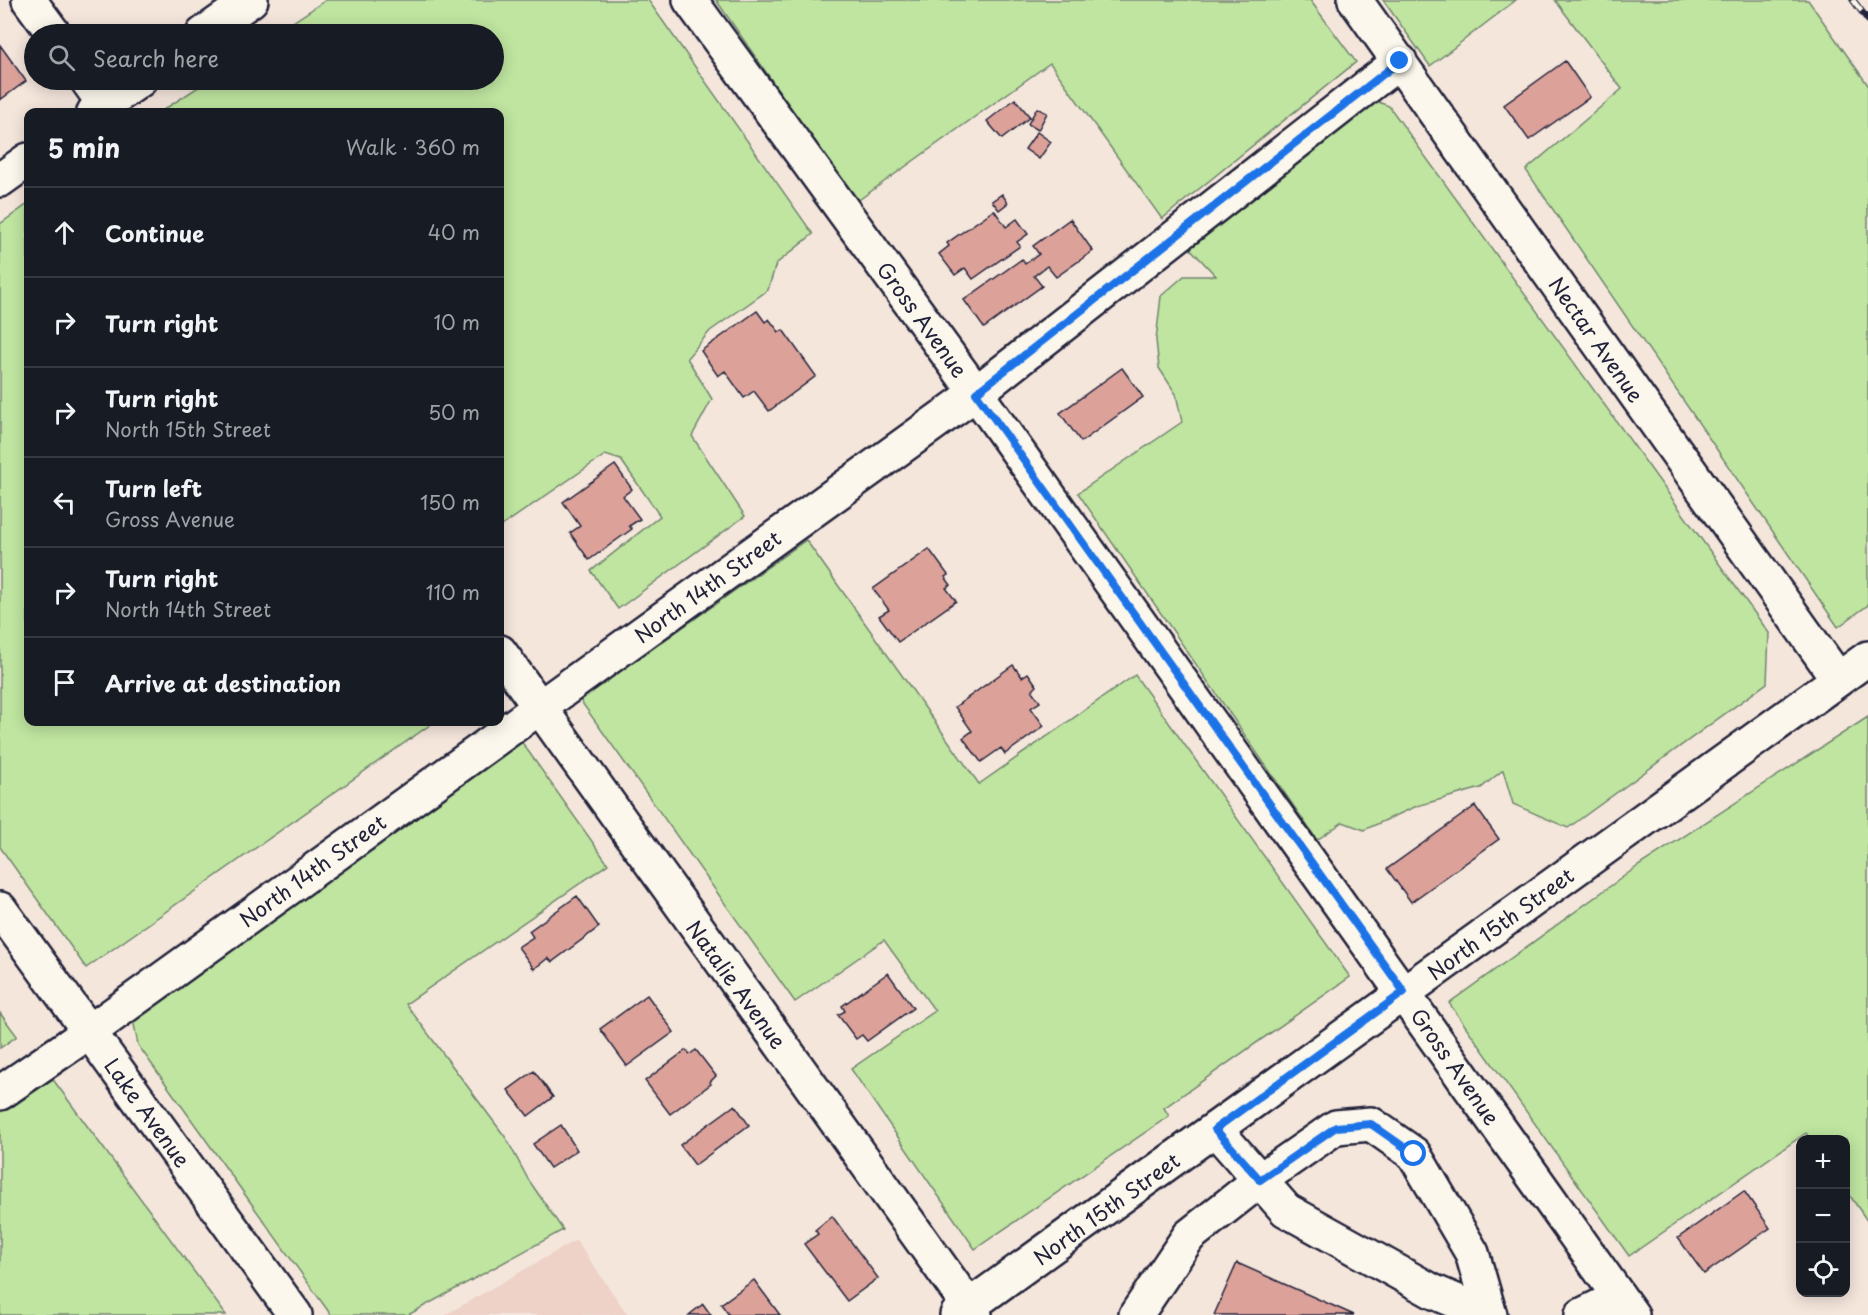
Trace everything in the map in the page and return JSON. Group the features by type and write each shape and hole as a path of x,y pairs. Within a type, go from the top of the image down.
{"street":[{"path":"29,0 47,24"},
{"path":"217,24 251,0"},
{"name":"Gross Avenue","path":"690,0 976,393 1625,1306"},
{"name":"Nectar Avenue","path":"1355,0 1838,679"},
{"name":"North 14th Street","path":"0,1093 89,1032 976,393 1400,61"},
{"path":"99,102 121,90"},
{"path":"0,180 24,163"},
{"name":"Natalie Avenue","path":"504,658 967,1312"},
{"name":"North 15th Street","path":"967,1312 1215,1129 1868,658"},
{"name":"Lake Avenue","path":"0,909 295,1315"},
{"path":"1136,1315 1189,1236 1260,1180 1336,1127 1371,1124 1414,1154 1472,1253 1490,1315"},
{"path":"1215,1129 1286,1210 1432,1291 1490,1315"},
{"path":"1582,1315 1625,1306"}],"shaded area":[{"path":"576,1240 628,1315 445,1315"}],"green space":[{"path":"326,0 648,0 813,234 776,264 768,290 710,331 687,358 712,399 692,436 745,516 618,609 591,571 660,516 621,460 605,455 504,524 504,108 166,108 194,90 504,90 504,24 290,24"},
{"path":"716,0 1310,0 1356,62 1162,219 1050,63 856,202"},
{"path":"1383,0 1516,0 1430,66"},
{"path":"1555,0 1808,0 1868,85 1868,605 1838,627 1526,170 1622,89"},
{"path":"1368,98 1389,106 1769,633 1767,683 1568,828 1513,804 1503,770 1481,788 1417,806 1364,830 1343,822 1317,840 1078,493 1182,422 1176,394 1159,368 1156,340 1161,296 1184,276 1216,276 1184,242"},
{"path":"24,207 24,726 428,726 86,968 0,847 0,224"},
{"path":"806,540 979,784 1135,675 1350,977 1164,1108 1169,1116 975,1249 851,1069 935,1011 884,940 795,1002 580,700"},
{"path":"1868,717 1868,1222 1850,1196 1850,1135 1808,1135 1806,1133 1796,1135 1796,1140 1629,1256 1449,1003 1638,866"},
{"path":"521,741 608,864 406,1004 506,1138 528,1179 563,1230 408,1315 331,1315 138,1045 132,1014"},
{"path":"0,1013 17,1036 0,1048"},
{"path":"49,1074 226,1315 0,1315 0,1109"}],"building":[{"path":"0,45 24,78 24,82 0,100"},
{"path":"1565,61 1590,97 1529,140 1504,105"},
{"path":"1015,99 1030,117 1002,139 987,121"},
{"path":"1037,108 1047,113 1038,130 1028,124"},
{"path":"1037,132 1051,142 1039,159 1025,149"},
{"path":"1002,194 1008,203 999,210 992,201"},
{"path":"994,210 1006,227 1017,219 1028,234 1017,242 1020,246 973,279 965,268 955,275 939,254 949,246 947,243"},
{"path":"1070,219 1093,251 1056,277 1047,266 1034,276 1042,286 984,328 964,300 1022,259 1025,264 1039,254 1033,246"},
{"path":"757,311 765,322 769,319 779,332 783,330 816,376 769,411 754,391 744,398 725,371 718,376 701,351"},
{"path":"1122,368 1143,397 1081,442 1060,413"},
{"path":"615,465 632,489 623,496 640,519 629,526 632,529 589,560 570,533 580,526 563,502"},
{"path":"929,549 948,575 945,577 951,585 946,588 956,601 898,642 879,616 889,610 873,589"},
{"path":"1013,665 1022,677 1028,673 1037,686 1032,691 1040,702 1031,708 1044,726 1005,754 1001,748 981,762 963,738 972,731 955,707"},
{"path":"1475,806 1499,839 1411,902 1387,869"},
{"path":"577,896 599,927 552,962 548,958 534,969 518,947 533,937 529,931"},
{"path":"888,973 913,1008 867,1041 862,1035 856,1039 838,1015 845,1011 842,1006"},
{"path":"647,995 674,1032 627,1066 600,1029"},
{"path":"686,1050 690,1054 696,1050 716,1076 710,1082 711,1084 670,1114 645,1081"},
{"path":"534,1071 553,1097 528,1116 508,1090"},
{"path":"735,1105 749,1125 695,1165 680,1145"},
{"path":"561,1125 577,1150 550,1168 533,1144"},
{"path":"1744,1191 1770,1228 1704,1274 1678,1238"},
{"path":"832,1216 878,1278 847,1301 804,1244 818,1234 815,1230"},
{"path":"1237,1263 1354,1315 1214,1315"},
{"path":"754,1280 780,1315 729,1315 721,1304"},
{"path":"703,1304 711,1315 689,1315"}],"railway":[{"path":"1853,0 1868,20"}],"route":[{"path":"1400,61 976,393 1404,992 1215,1129 1260,1180 1336,1127 1371,1124 1414,1154"}]}
